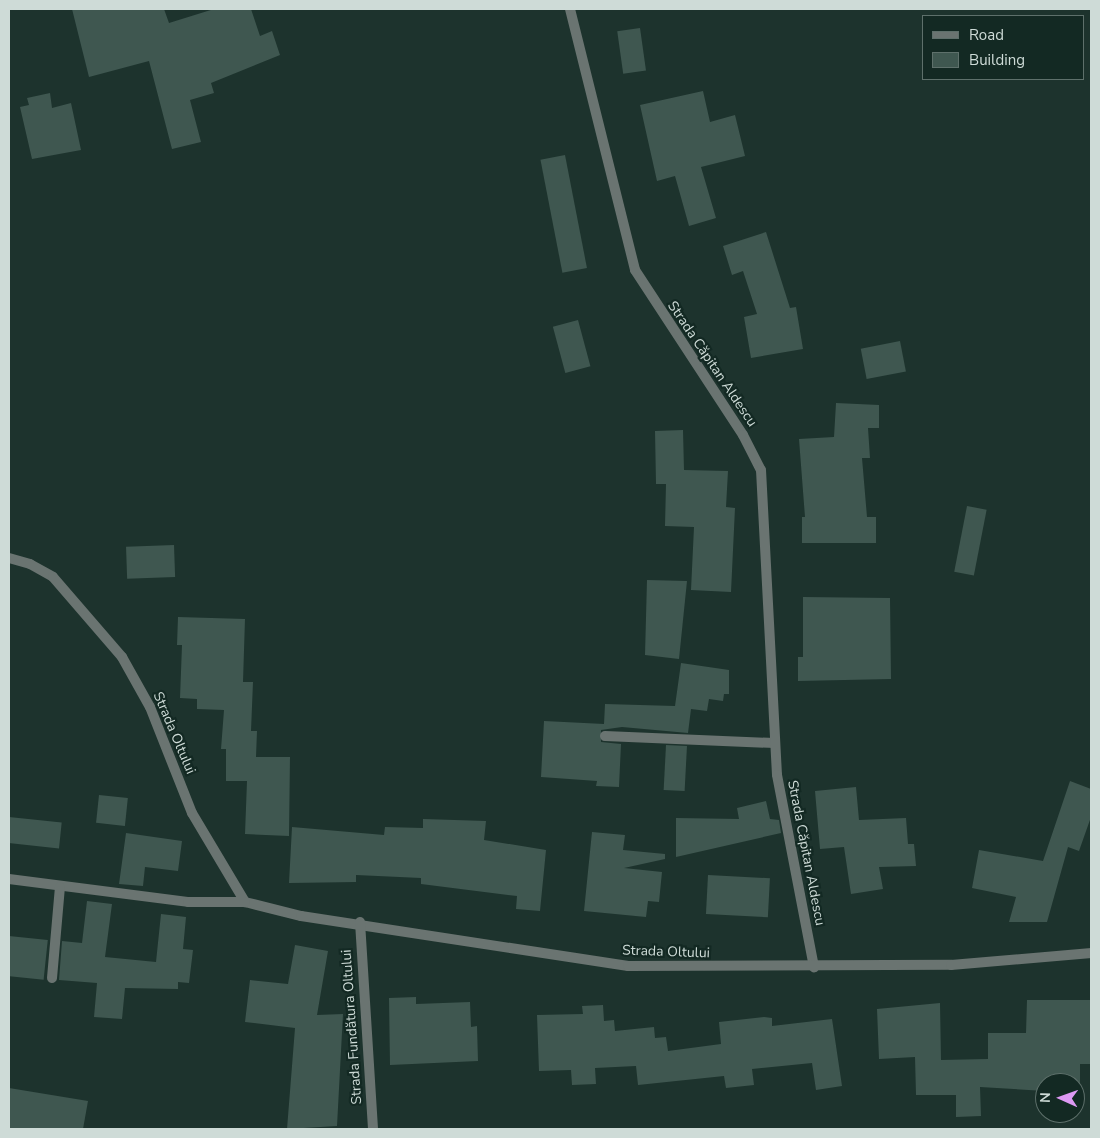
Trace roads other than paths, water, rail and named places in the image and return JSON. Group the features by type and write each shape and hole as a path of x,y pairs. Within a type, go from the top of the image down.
{"street":[{"name":"Strada Căpitan Aldescu","path":"570,9 635,270 743,435 761,470 777,776 814,968"},
{"name":"Strada Oltului","path":"9,558 30,564 53,577 122,657 150,707 192,813 245,902"},
{"path":"605,736 775,743"},
{"name":"Strada Oltului","path":"9,879 188,902 245,902 301,916 360,922 628,966 814,968 951,965 1091,953"},
{"path":"52,978 60,887"},
{"name":"Strada Fundătura Oltului","path":"360,922 373,1129"}]}
